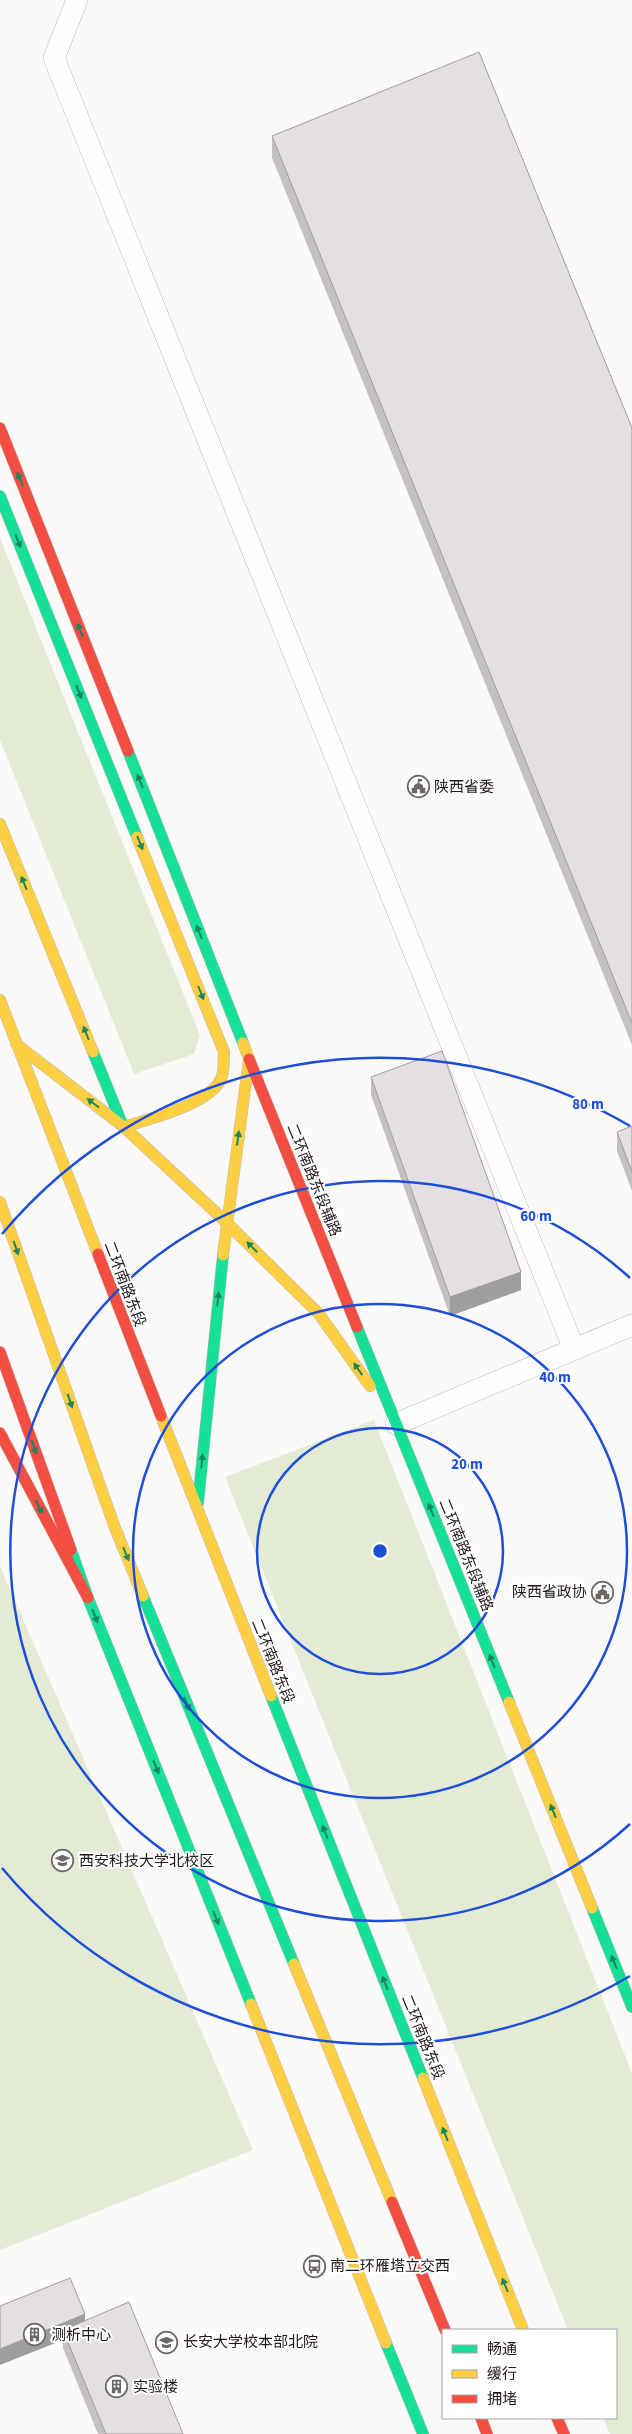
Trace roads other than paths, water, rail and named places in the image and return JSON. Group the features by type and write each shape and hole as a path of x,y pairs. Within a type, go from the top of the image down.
{"main road":[{"name":"二环南路东段辅路","path":"0,428 249,1059 632,2007"},
{"path":"0,496 224,1052 221,1080 209,1094 196,1101 124,1127"},
{"path":"0,824 124,1127"},
{"name":"二环南路东段","path":"0,1000 197,1510 523,2329"},
{"path":"16,1044 124,1127 226,1222 319,1314 396,1424"},
{"path":"197,1510 226,1222 249,1059"},
{"path":"0,1202 115,1528 444,2329"},
{"path":"0,1352 88,1598 423,2434"},
{"path":"0,1433 88,1598"},
{"path":"480,2419 487,2434"},
{"path":"558,2419 564,2434"}],"lane":[{"path":"78,0 54,58 574,1349"},
{"path":"396,1424 632,1325"}],"place":[{"name":"陕西省委","path":"418,787"},
{"name":"陕西省政协","path":"603,1592"},
{"name":"西安科技大学北校区","path":"63,1861"},
{"name":"南二环雁塔立交西","path":"314,2266"},
{"name":"测析中心","path":"35,2335"},
{"name":"长安大学校本部北院","path":"167,2342"},
{"name":"实验楼","path":"117,2387"}]}
